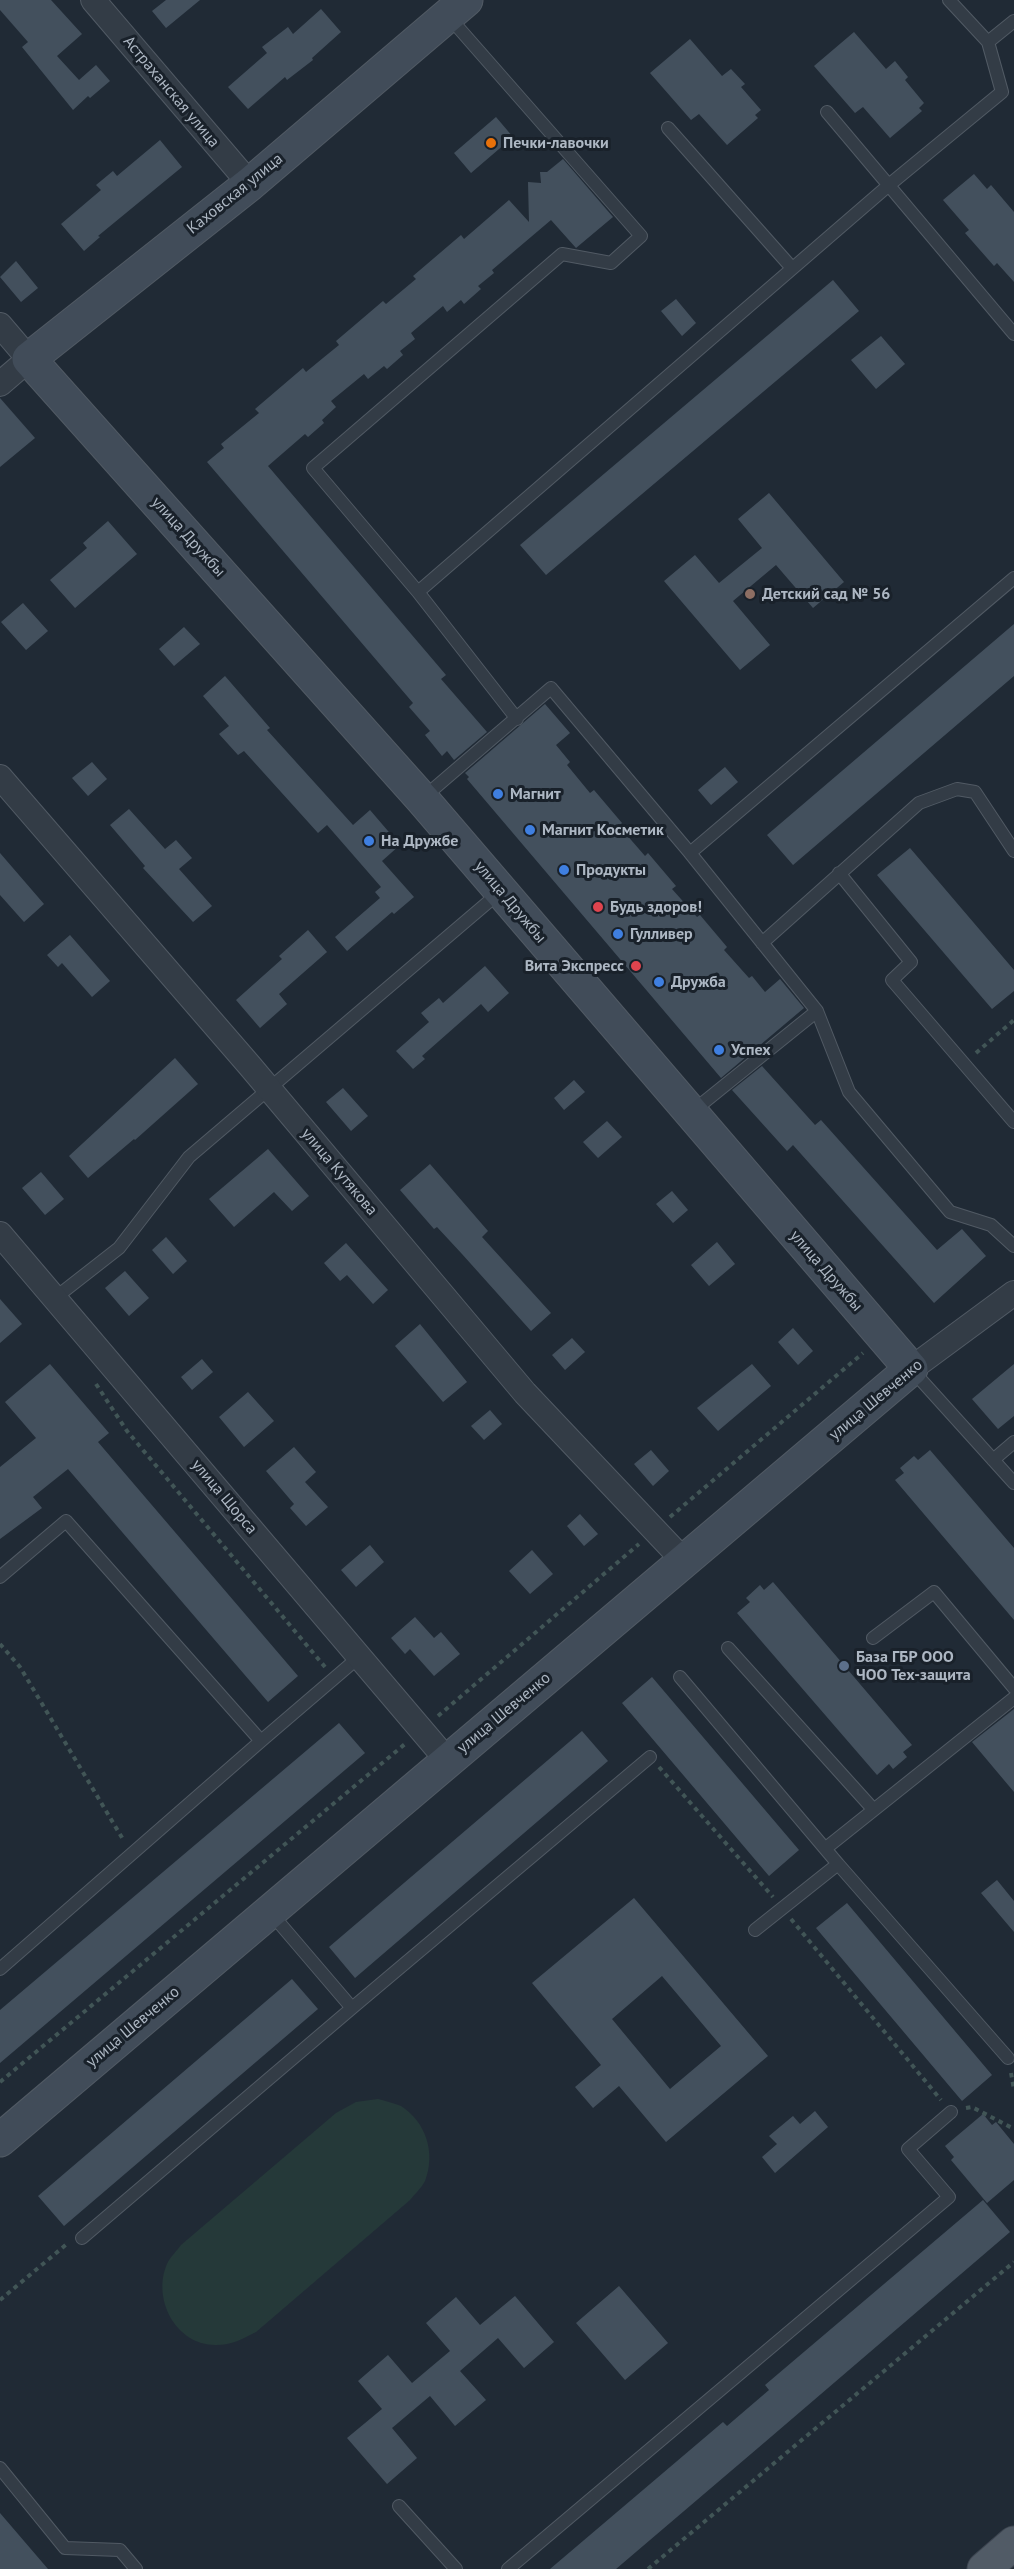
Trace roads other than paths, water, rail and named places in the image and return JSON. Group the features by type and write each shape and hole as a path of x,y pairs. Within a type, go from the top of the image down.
{"main road":[{"path":"984,2569 1014,2543"}],"street":[{"name":"Астраханская улица","path":"93,0 250,184"},
{"name":"Каховская улица","path":"0,384 250,184 457,8"},
{"name":"улица Дружбы","path":"0,325 422,799 911,1369"},
{"name":"улица Кутякова","path":"0,777 269,1088 525,1392 684,1561"},
{"name":"улица Щорса","path":"0,1234 447,1760"},
{"name":"улица Шевченко","path":"0,2140 911,1369 1014,1293"}],"lane":[{"path":"418,592 792,268 1002,92 988,42 950,0"},
{"path":"457,8 641,236 611,263 562,254 313,468 418,592 517,718"},
{"path":"988,42 1014,21"},
{"path":"827,112 1014,334"},
{"path":"668,128 792,268"},
{"path":"690,853 1014,578"},
{"path":"422,799 551,688 690,853 817,1011 849,1092 950,1212 991,1225 1014,1246"},
{"path":"762,943 919,803 957,789 975,792 1014,851"},
{"path":"839,873 911,962 892,980 1014,1122"},
{"path":"55,1298 119,1248 189,1156 501,891"},
{"path":"690,1113 817,1011"},
{"name":"улица Дружбы","path":"911,1369 1014,1483"},
{"path":"993,1460 1014,1442"},
{"path":"0,1577 66,1521 261,1740"},
{"path":"873,1638 934,1592 1014,1688"},
{"path":"728,1648 873,1809"},
{"path":"0,1969 359,1657"},
{"path":"680,1677 838,1864 1008,2058"},
{"path":"826,1848 1014,1698"},
{"path":"82,2238 650,1757"},
{"path":"755,1930 838,1864"},
{"path":"270,1911 352,2008"},
{"path":"508,2569 950,2197 908,2149 951,2112"},
{"path":"0,2468 65,2547 120,2550 136,2569"},
{"path":"399,2506 456,2569"}],"place":[{"name":"Печки-лавочки","path":"491,143"},
{"name":"Детский сад № 56","path":"750,594"},
{"name":"Магнит","path":"498,794"},
{"name":"Магнит Косметик","path":"530,830"},
{"name":"На Дружбе","path":"369,841"},
{"name":"Продукты","path":"564,870"},
{"name":"Будь здоров!","path":"598,907"},
{"name":"Гулливер","path":"618,934"},
{"name":"Вита Экспресс","path":"636,966"},
{"name":"Дружба","path":"659,982"},
{"name":"Успех","path":"719,1050"},
{"name":"База ГБР ООО ЧОО Тех-защита","path":"844,1666"}]}
